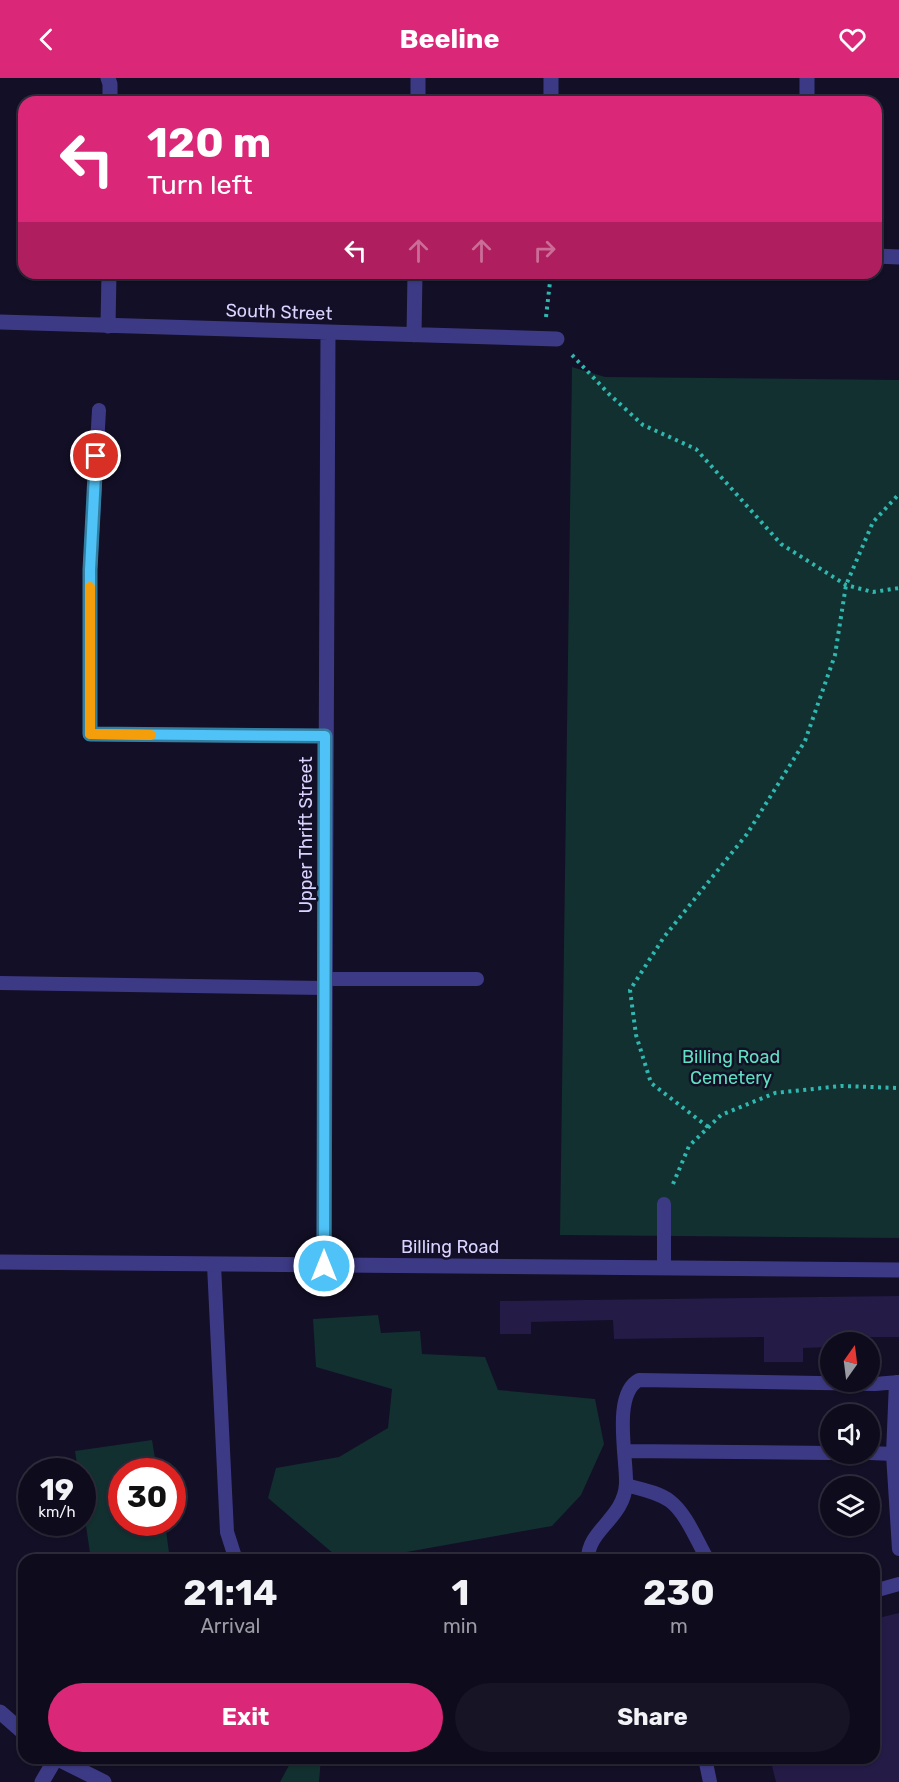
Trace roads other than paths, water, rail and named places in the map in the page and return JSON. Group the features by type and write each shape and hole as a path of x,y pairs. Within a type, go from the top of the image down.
{"street":[{"path":"108,78 111,84 110,96"},
{"path":"418,78 418,96"},
{"path":"551,78 551,96"},
{"path":"807,78 807,96"},
{"path":"882,256 899,257"},
{"path":"108,279 108,326"},
{"path":"414,335 415,279"},
{"name":"South Street","path":"0,322 550,339"},
{"name":"Upper Thrift Street","path":"324,1266 328,333"},
{"name":"Billing Road","path":"0,1262 899,1270"},
{"path":"0,1712 18,1728"},
{"path":"42,1782 52,1764"},
{"path":"68,1764 104,1782"}],"lane":[{"path":"99,410 90,570 90,734 325,736"},
{"path":"0,983 325,983 477,979"},
{"path":"664,1204 664,1267"},
{"path":"214,1265 227,1532 235,1554"},
{"path":"588,1554 593,1539 613,1517 623,1501 626,1485 624,1398 632,1383 639,1380 876,1384 898,1382 893,1454 899,1549"},
{"path":"625,1451 820,1453"},
{"path":"880,1453 893,1454"},
{"path":"626,1485 649,1491 670,1501 684,1518 705,1554"},
{"path":"880,1589 899,1584"},
{"path":"706,1764 710,1782"}],"park label":[{"name":"Billing Road Cemetery","path":"731,1067"}]}
